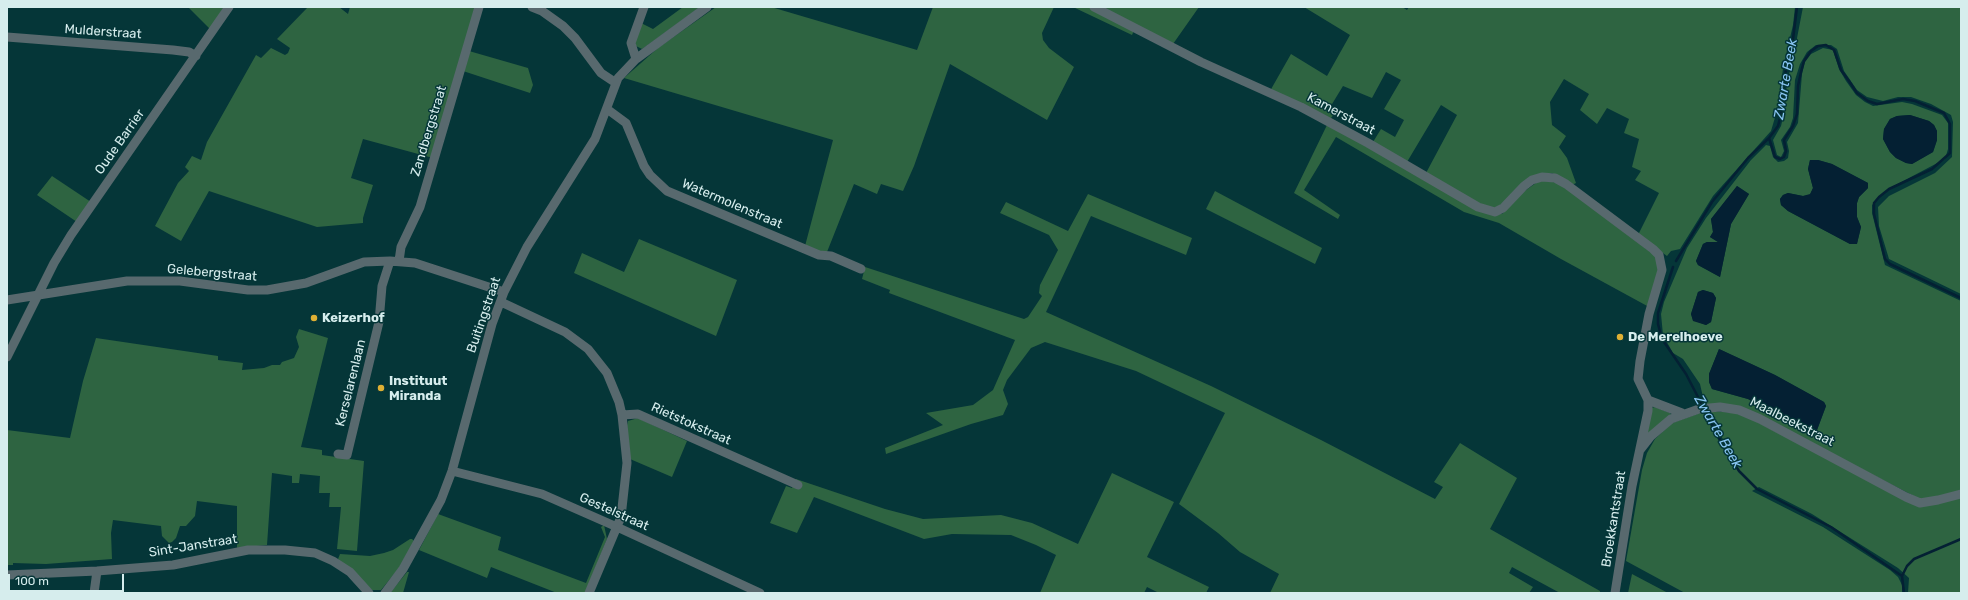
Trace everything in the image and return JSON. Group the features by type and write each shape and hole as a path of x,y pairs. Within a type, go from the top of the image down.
{"street":[{"name":"Oude Barrier","path":"7,357 54,263 71,234 229,7"},
{"name":"Zandbergstraat","path":"394,261 420,207 479,7"},
{"path":"532,7 542,11 563,26 577,41 597,68 616,84"},
{"path":"636,59 631,43 644,7"},
{"name":"Buitingstraat","path":"385,593 411,557 441,500 452,471 492,324 504,292 527,247 595,139 616,84 622,73 636,59 707,7"},
{"name":"Kamerstraat","path":"1094,7 1201,62 1301,108 1368,143 1478,207 1495,212 1503,208 1524,186 1532,180 1542,177 1555,178 1566,184 1653,249 1658,255 1662,270 1649,314 1639,369 1640,384 1648,400"},
{"name":"Mulderstraat","path":"7,37 173,50 189,52 196,56"},
{"name":"Watermolenstraat","path":"606,109 626,123 644,166 650,175 668,191 819,255 831,256 861,268"},
{"name":"Gelebergstraat","path":"7,300 127,281 180,281 248,290 267,290 306,283 364,262 394,261 415,263 504,292"},
{"name":"Kerselarenlaan","path":"338,454 347,455 379,322 382,286 394,261"},
{"path":"501,302 565,332 588,349 607,373 622,415 627,463 621,517 589,593"},
{"path":"1648,400 1682,413"},
{"name":"Broekkantstraat","path":"1615,593 1632,486 1640,450 1648,400"},
{"name":"Maalbeekstraat","path":"1682,413 1708,407 1739,410 1760,419 1906,497 1920,502 1938,500 1961,494"},
{"name":"Broekkantstraat","path":"1640,450 1646,441 1661,426 1682,413"},
{"name":"Rietstokstraat","path":"622,415 638,414 798,485"},
{"name":"Gestelstraat","path":"452,471 542,494 760,593"},
{"name":"Sint-Janstraat","path":"7,575 97,571 173,565 248,550 285,550 315,553 333,561 350,572 369,593"},
{"path":"94,593 97,571"}],"green space":[{"path":"188,7 224,7 210,29"},
{"path":"308,7 339,7 348,14 350,7 476,7 433,158 363,139 351,178 373,185 363,218 363,223 317,227 209,191 181,241 155,226 178,183 189,171 185,167 192,156 201,160 207,142 256,55 261,58 271,48 285,55 288,53 290,48 277,39"},
{"path":"683,7 700,7 642,49 636,46 635,41 641,23 653,29"},
{"path":"716,7 771,7 917,50 933,7 1054,7 1042,33 1043,40 1049,48 1074,67 1047,120 950,64 914,166 903,191 881,184 877,194 854,184 827,252 816,252 805,246 833,140 624,78 658,48"},
{"path":"1073,7 1199,7 1173,44 1136,26 1132,35"},
{"path":"1304,7 1402,7 1407,10 1409,7 1795,7 1793,25 1783,68 1779,104 1771,131 1713,196 1680,249 1671,251 1667,256 1638,235 1659,193 1635,180 1641,171 1632,167 1639,139 1624,133 1629,119 1607,108 1597,124 1580,110 1589,94 1564,79 1550,102 1552,125 1566,136 1559,147 1567,158 1576,183 1572,185 1552,173 1539,174 1495,209 1502,214 1522,193 1540,180 1559,183 1656,256 1659,267 1649,307 1499,223 1464,212 1336,137 1304,190 1340,215 1338,219 1294,193 1327,125 1270,91 1291,54 1327,76 1350,35","holes":["1386,72 1401,80 1384,109 1404,120 1395,137 1381,129 1373,142 1331,118 1335,113 1329,109 1343,86 1372,98","1441,105 1457,115 1426,173 1407,162"]},
{"path":"1803,7 1961,7 1961,294 1889,259 1879,226 1878,207 1889,196 1935,173 1952,157 1953,122 1951,115 1931,104 1911,97 1898,97 1883,101 1867,97 1857,90 1844,71 1837,49 1831,45 1816,45 1807,52 1800,64 1795,80 1793,118 1790,127 1781,140 1784,151 1781,157 1777,155 1773,140 1781,126 1785,109 1787,81 1792,64"},
{"path":"1823,48 1833,50 1839,69 1846,81 1856,95 1865,102 1873,106 1902,102 1912,104 1942,115 1948,123 1948,149 1945,159 1888,189 1872,205 1872,213 1885,265 1961,301 1961,593 1908,593 1909,578 1898,568 1812,514 1759,487 1752,491 1823,527 1890,570 1898,577 1902,585 1902,593 1685,593 1626,561 1642,470 1647,453 1655,439 1672,423 1703,412 1723,449 1727,447 1708,411 1740,413 1910,502 1914,496 1747,410 1727,405 1705,406 1700,384 1683,359 1673,353 1663,335 1661,314 1664,302 1687,248 1706,218 1751,160 1766,145 1770,146 1773,157 1778,162 1784,161 1788,158 1789,151 1787,142 1798,123 1802,74 1805,62 1811,54","holes":["1910,115 1929,121 1934,125 1937,131 1937,140 1933,152 1912,164 1896,158 1890,152 1883,139 1884,129 1890,119 1897,116","1810,160 1818,160 1832,164 1868,183 1868,188 1859,197 1857,203 1857,217 1861,227 1857,243 1850,244 1788,211 1781,205 1780,199 1783,195 1788,193 1803,196 1810,195 1813,188 1808,169","1737,186 1749,194 1731,224 1720,277 1698,265 1696,261 1703,244 1707,242 1718,242 1710,237 1713,232 1711,219","1703,290 1713,293 1716,298 1711,322 1706,325 1693,320 1691,314 1698,292","1719,349 1775,375 1824,402 1826,406 1817,430 1812,434 1748,399 1712,389 1709,382 1709,374"]},
{"path":"469,51 528,68 533,85 530,93 463,71"},
{"path":"52,176 91,202 77,222 37,195"},
{"path":"1215,191 1322,248 1315,264 1206,209"},
{"path":"1088,194 1192,238 1186,255 1091,216 1046,312 1211,386 1321,440 1435,499 1443,487 1434,482 1460,443 1517,478 1490,529 1600,591 1600,593 1560,593 1512,567 1509,573 1533,587 1529,593 1270,593 1279,574 1240,552 1218,533 1179,504 1225,413 1136,371 1045,342 1031,348 1007,380 1003,390 1008,404 1003,415 971,424 886,454 885,448 943,425 926,413 973,405 993,390 1015,340 889,293 890,290 862,279 865,267 1024,319 1028,317 1042,296 1039,293 1040,285 1058,250 1049,235 1000,213 1006,202 1068,231"},
{"path":"639,239 737,280 716,336 574,273 582,253 624,272"},
{"path":"299,329 328,338 301,447 322,450 322,455 364,461 357,551 337,549 341,507 329,507 330,493 319,493 320,476 300,474 299,483 292,483 292,476 272,473 267,545 237,548 237,506 197,501 195,516 186,526 180,526 176,538 172,542 169,543 162,536 161,526 113,520 111,533 112,559 46,564 13,563 13,565 7,565 7,430 70,438 83,381 96,338 218,356 218,360 243,363 242,370 280,365 282,362 294,358 299,347 296,337"},
{"path":"1655,407 1670,413 1671,415 1647,435 1651,408"},
{"path":"638,418 687,441 672,477 630,459 627,426 628,421"},
{"path":"1112,473 1174,502 1147,557 1209,587 1206,593 1159,593 1147,587 1144,593 1040,593 1056,555 1036,545 1011,535 952,534 924,539 814,497 797,533 770,523 786,486 792,488 796,479 885,509 923,519 1001,515 1032,523 1078,544"},
{"path":"438,514 501,537 498,550 586,583 605,537 601,527 604,525 607,539 585,593 557,593 491,567 487,578 419,550"},
{"path":"410,539 414,541 399,568 381,590 372,590 338,559 340,554 370,556 384,553 393,550"},
{"path":"407,572 409,572 403,593 390,593"},
{"path":"1632,574 1668,593 1628,593"}],"water":[{"path":"1910,115 1929,121 1934,125 1937,131 1937,140 1933,152 1912,164 1896,158 1890,152 1883,139 1884,129 1890,119 1897,116"},
{"path":"1810,160 1818,160 1832,164 1868,183 1868,188 1859,197 1857,203 1857,217 1861,227 1857,244 1850,244 1788,211 1781,205 1780,199 1783,195 1788,193 1803,196 1810,194 1813,188 1808,169"},
{"path":"1737,186 1749,194 1731,224 1720,277 1698,265 1696,261 1703,244 1707,242 1718,242 1710,237 1713,232 1711,219"},
{"path":"1703,290 1713,293 1716,298 1711,322 1706,325 1693,321 1691,314 1698,292"},
{"path":"1719,349 1775,375 1824,402 1826,406 1817,430 1813,434 1748,399 1712,389 1709,382 1709,374"}],"waterway":[{"name":"Zwarte Beek","path":"1676,261 1712,202 1748,158 1769,138 1778,126 1782,110 1784,77 1791,55 1797,7"},
{"path":"1769,138 1775,157 1780,159 1784,157 1786,151 1784,140 1793,126 1797,114 1798,86 1804,61 1811,51 1818,46 1826,45 1834,50 1841,70 1857,93 1868,101 1877,104 1903,99 1915,101 1944,113 1950,124 1950,153 1932,169 1889,189 1879,197 1874,203 1874,214 1885,259 1890,264 1961,298"},
{"name":"Zwarte Beek","path":"1673,267 1658,313 1658,324 1662,339 1686,374 1725,449 1739,471 1757,489 1831,527 1902,576 1904,593"},
{"path":"1902,576 1907,566 1914,559 1961,539"}],"place":[{"name":"Keizerhof","path":"314,318"},
{"name":"De Merelhoeve","path":"1620,337"},
{"name":"Instituut Miranda","path":"381,388"}]}
